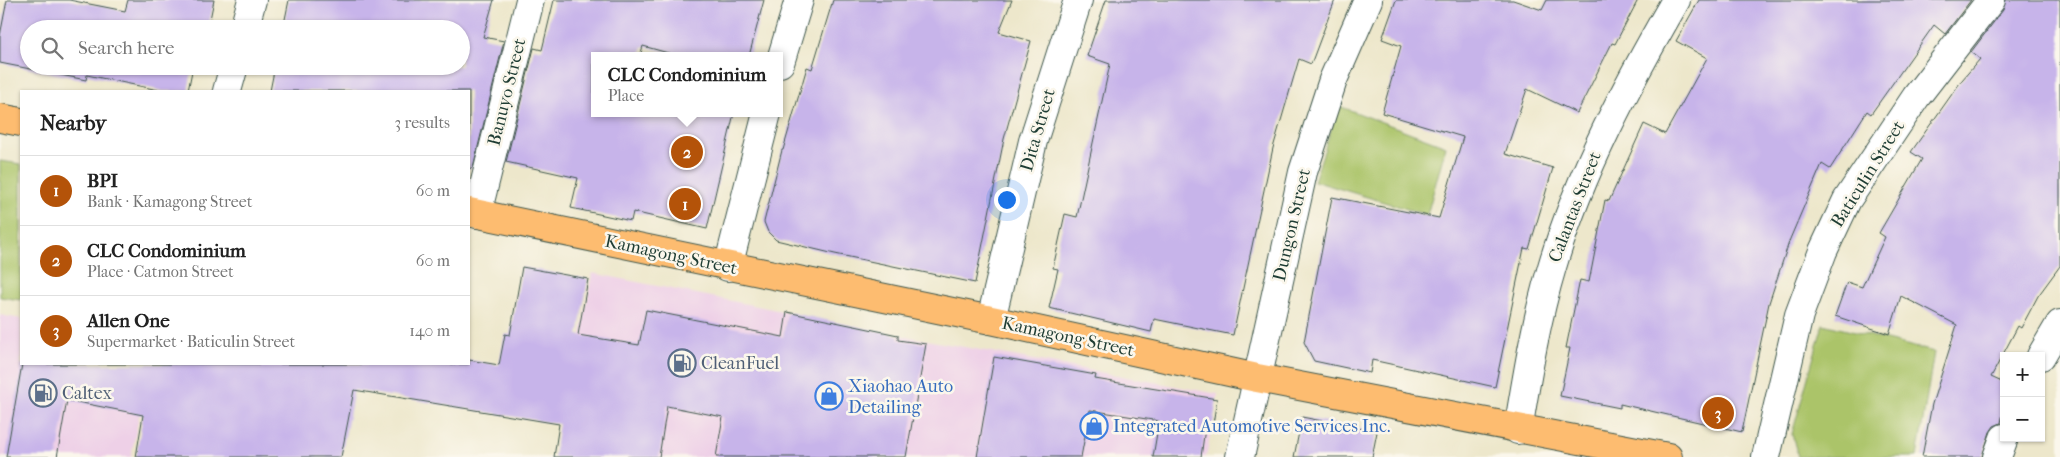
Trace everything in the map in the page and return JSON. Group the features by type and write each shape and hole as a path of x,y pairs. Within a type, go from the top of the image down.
{"main road":[{"path":"0,118 20,122"},
{"name":"Kamagong Street","path":"473,213 991,320 1257,378 1518,430 1668,457"}],"street":[{"path":"246,20 252,0"},
{"name":"Banuyo Street","path":"473,213 530,0"},
{"path":"783,53 799,0"},
{"name":"Dita Street","path":"991,320 1033,141 1078,0"},
{"name":"Dungon Street","path":"1240,457 1303,172 1333,80 1368,0"},
{"name":"Calantas Street","path":"1518,430 1552,267 1586,170 1624,90 1676,0"},
{"name":"Baticulin Street","path":"1766,457 1799,315 1823,251 1847,200 1916,98 1991,0"},
{"path":"227,90 231,75"},
{"path":"728,267 766,117"},
{"path":"2043,352 2060,324"},
{"path":"1997,457 2003,442"}],"shaded area":[{"path":"592,273 787,312 760,457 659,457 661,444 564,429"},
{"path":"0,315 20,319 20,365 149,365 131,457 0,457"},
{"name":"Integrated Automotive Services Inc.","path":"899,335 1218,394 1206,457 874,457"}],"green space":[{"path":"1339,106 1446,146 1427,215 1314,181"},
{"path":"0,161 20,164 20,300 0,297"},
{"path":"1823,324 1934,352 1917,457 1798,457 1792,434"}],"building":[{"path":"7,0 69,0 125,11 128,0 214,0 210,20 20,20 20,67 0,63 0,36"},
{"path":"289,0 494,0 483,37 504,41 473,167 470,168 470,90 270,90 273,75 470,75 470,20 285,20"},
{"path":"554,0 764,0 750,52 665,52 643,46 641,52 591,52 591,117 733,117 707,229 633,212 631,221 571,208 578,178 506,162 534,48 542,50"},
{"path":"833,0 1012,0 999,32 1031,41 1004,139 975,283 776,240 768,232 764,222 782,150 807,67 812,69"},
{"path":"1106,0 1335,0 1311,64 1299,59 1273,148 1233,335 1154,319 1151,332 1049,308 1058,269 1053,268 1065,214 1077,217 1110,64 1087,56"},
{"path":"1396,0 1513,0 1542,10 1547,0 1638,0 1615,44 1612,43 1577,113 1527,89 1505,154 1553,168 1529,249 1524,248 1495,387 1372,360 1370,373 1314,361 1304,342 1332,197 1439,218 1463,137 1382,113 1401,46 1382,39"},
{"path":"1699,0 1971,0 1945,34 1934,25 1871,114 1867,111 1830,169 1822,164 1790,239 1769,303 1742,432 1620,404 1620,408 1560,396 1570,348 1566,348 1580,280 1589,282 1605,200 1609,201 1644,124 1665,134 1707,58 1676,41"},
{"path":"2006,0 2060,0 2060,266 2038,296 2021,328 2018,326 2004,352 2000,352 2000,360 1991,377 2000,381 2000,423 1994,426 1990,432 1982,457 1922,457 1932,404 1957,325 1901,296 1889,334 1835,316 1847,282 1862,287 1885,237 1879,233 1922,159 1911,152 1962,80 1980,59 1971,52 2003,10"},
{"path":"61,75 87,75 86,80"},
{"path":"87,75 191,75 188,90 158,90"},
{"path":"522,267 588,279 578,335 639,345 646,310 783,337 787,312 898,335 898,340 926,344 906,457 716,457 723,417 667,406 659,457 554,457 559,424 354,390 341,457 136,457 143,415 67,400 57,457 6,457 22,365 470,365 470,360 499,365 505,334 510,335"},
{"name":"Integrated Automotive Services Inc.","path":"994,357 1096,375 1095,379 1217,399 1212,430 1205,428 1201,457 1153,457 1159,421 1090,410 1081,457 977,457"},
{"path":"1302,417 1377,432 1372,457 1294,457"}],"place":[{"name":"CLC Condominium","path":"687,152"},
{"name":"BPI","path":"685,204"},
{"name":"CleanFuel","path":"682,363"},
{"name":"Caltex","path":"43,393"},
{"name":"Xiaohao Auto Detailing","path":"829,396"},
{"name":"Allen One","path":"1718,413"},
{"name":"Integrated Automotive Services Inc.","path":"1094,426"}]}
